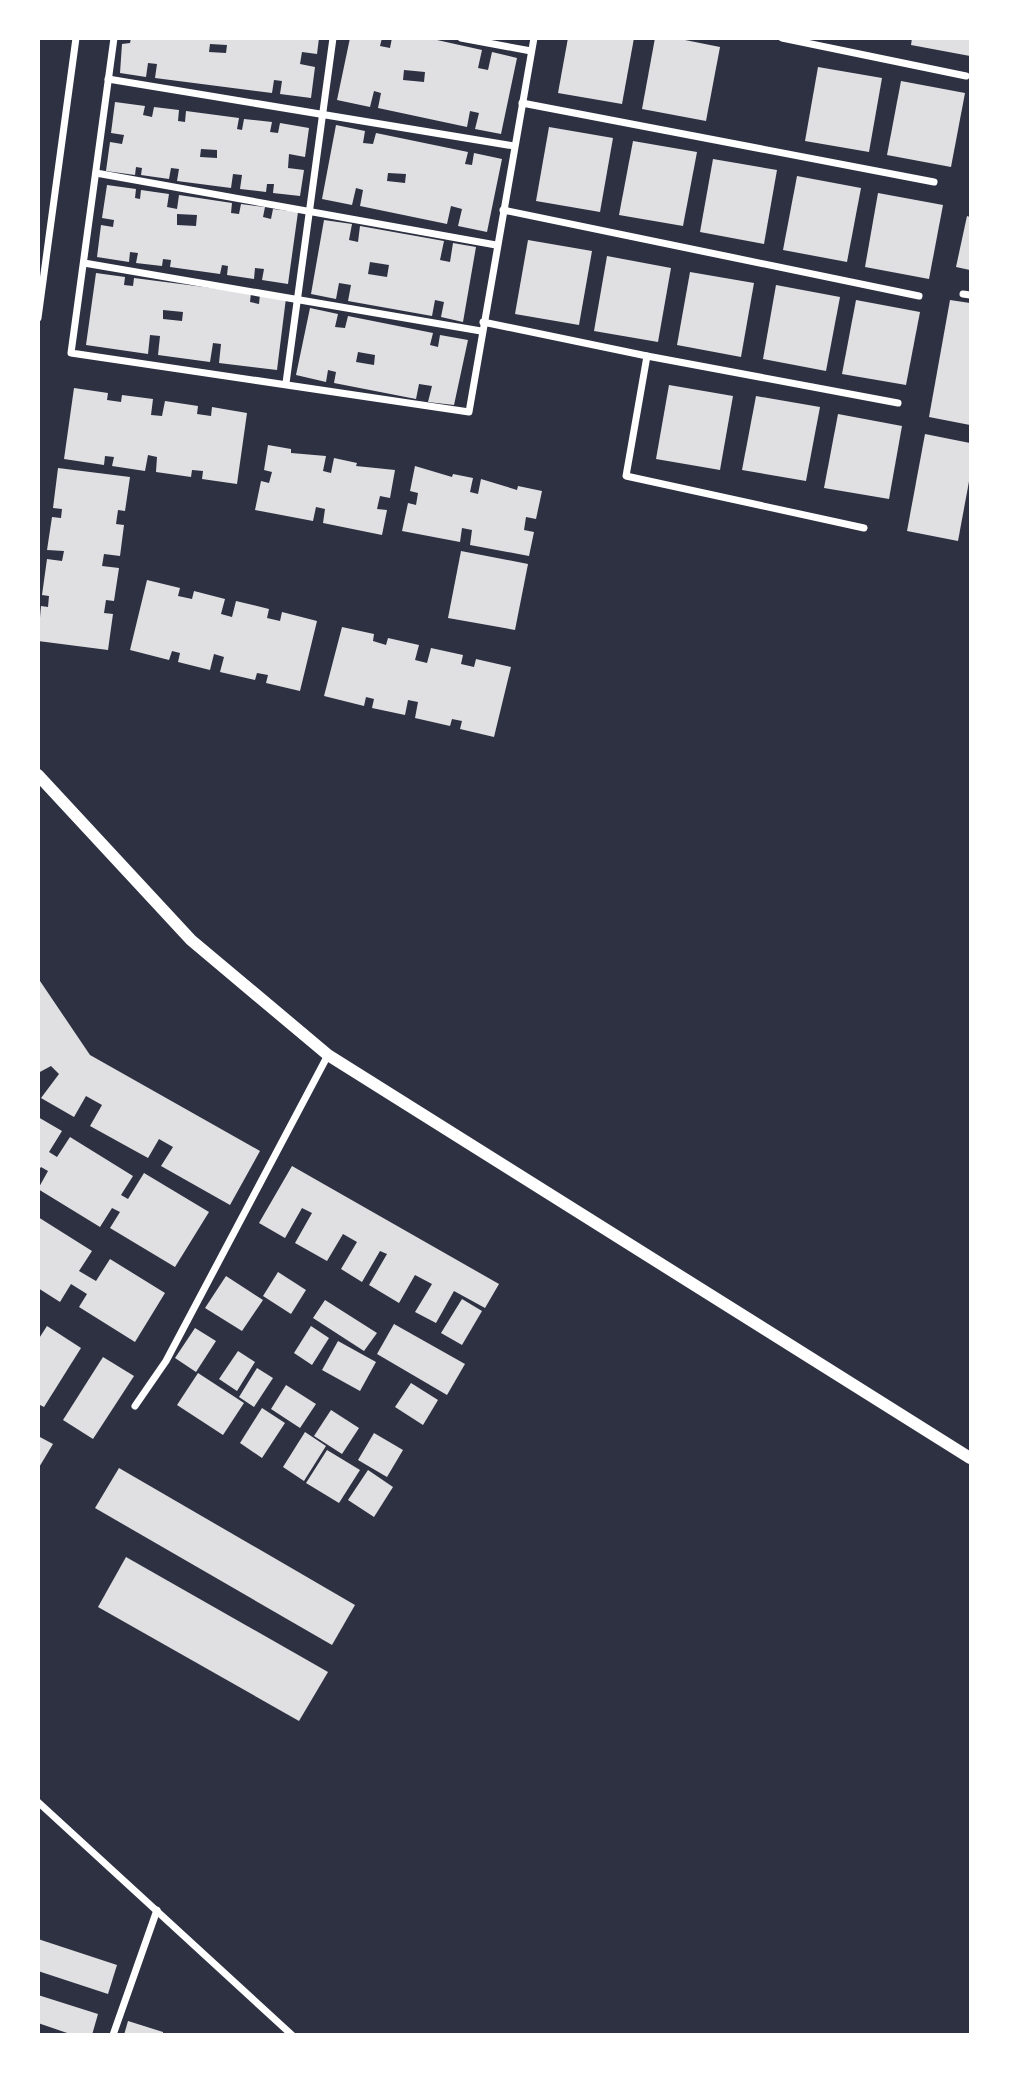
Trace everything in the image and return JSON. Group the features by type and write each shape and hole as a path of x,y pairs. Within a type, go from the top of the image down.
{"street":[{"path":"38,318 76,38"},
{"path":"114,38 71,353 469,412 534,38"},
{"path":"286,383 333,38"},
{"path":"461,38 531,51"},
{"path":"782,38 966,76"},
{"path":"108,79 514,146"},
{"path":"522,103 934,182"},
{"path":"96,173 496,245"},
{"path":"503,210 919,296"},
{"path":"83,263 297,300 482,326 898,403"},
{"path":"647,356 626,476 864,528"},
{"path":"38,775 191,940 328,1055 971,1458"},
{"path":"135,1406 166,1360 328,1055"},
{"path":"38,1802 292,2035"},
{"path":"113,2035 157,1910"}],"building":[{"path":"131,38 319,38 317,54 302,52 300,64 315,67 311,98 280,94 282,81 274,80 272,93 155,78 157,64 148,63 146,77 120,73 122,44 130,43","holes":["210,44 227,45 226,53 209,52"]},
{"path":"350,38 382,38 380,46 390,48 392,38 428,38 482,50 478,68 488,70 492,52 517,58 501,134 475,129 479,113 470,111 467,127 378,108 381,93 374,91 370,107 337,100","holes":["404,70 425,72 424,82 403,80"]},
{"path":"568,38 634,38 622,104 558,93"},
{"path":"655,38 675,38 720,47 706,121 642,109"},
{"path":"912,38 970,38 970,56 911,45"},
{"path":"818,67 882,78 869,152 805,141"},
{"path":"901,81 965,93 951,167 887,155"},
{"path":"115,102 145,106 143,115 152,117 154,107 179,110 178,121 185,122 186,111 239,118 237,129 242,130 244,119 272,122 270,132 278,133 280,123 309,128 305,157 289,154 288,168 304,170 300,196 273,193 274,184 267,184 266,192 240,189 242,175 233,174 231,188 177,181 179,169 171,168 169,179 141,175 142,168 136,167 135,175 106,171 110,142 122,144 124,135 111,133","holes":["201,149 217,150 217,158 200,157"]},
{"path":"336,125 365,131 363,143 373,144 376,133 468,152 465,164 472,165 474,153 502,159 487,232 458,226 462,209 451,206 447,224 360,206 363,190 356,188 352,205 322,199","holes":["388,173 406,174 405,183 387,181"]},
{"path":"549,127 613,138 600,212 536,201"},
{"path":"633,141 697,152 683,226 619,215"},
{"path":"713,159 777,170 764,244 700,232"},
{"path":"797,176 861,188 847,262 783,250"},
{"path":"107,185 136,189 135,198 140,199 141,190 169,194 167,207 177,209 179,195 232,203 231,213 239,214 241,204 265,207 263,217 271,219 273,209 298,212 288,284 262,280 264,269 255,268 254,279 227,275 228,266 222,265 220,274 170,267 171,260 163,259 162,266 136,263 138,253 130,252 129,262 97,257 101,225 113,227 114,220 102,218","holes":["177,214 197,215 196,226 177,225"]},
{"path":"878,193 943,205 929,279 865,267"},
{"path":"967,216 970,217 970,270 956,267"},
{"path":"324,220 352,224 349,240 358,242 360,226 444,241 440,260 450,262 453,243 476,247 463,322 441,317 444,302 435,300 432,316 348,301 351,285 339,283 336,299 311,294","holes":["370,262 389,265 387,277 368,274"]},
{"path":"528,240 592,251 579,325 515,314"},
{"path":"607,256 671,268 658,342 594,331"},
{"path":"690,272 754,283 741,357 677,345"},
{"path":"96,273 125,277 124,285 133,286 134,278 251,293 250,302 259,304 260,294 286,298 277,370 219,363 221,344 213,343 210,362 158,355 160,336 150,335 148,354 86,345","holes":["163,310 183,312 182,321 163,319"]},
{"path":"776,285 840,297 826,371 763,359"},
{"path":"856,300 920,312 906,385 842,374"},
{"path":"950,300 970,303 970,425 929,417"},
{"path":"310,308 338,314 335,327 345,328 348,316 433,333 430,345 438,347 440,335 468,340 454,405 428,402 432,386 419,384 416,399 334,383 336,372 328,370 326,382 296,375","holes":["358,352 375,355 374,365 356,362"]},
{"path":"669,385 733,396 720,470 656,459"},
{"path":"74,388 108,393 107,400 121,402 122,395 153,399 151,415 162,416 165,401 198,406 197,414 211,416 212,407 247,413 237,484 202,479 203,471 192,470 191,477 156,472 157,457 148,455 145,471 112,466 114,457 105,456 104,465 64,459"},
{"path":"756,396 820,407 806,481 742,470"},
{"path":"838,414 902,426 889,499 824,488"},
{"path":"925,434 970,443 970,476 958,541 907,531"},
{"path":"268,445 291,449 291,453 326,456 323,471 331,473 334,458 357,463 356,466 395,470 390,498 380,496 377,509 387,510 382,535 323,523 325,509 316,507 313,521 255,510 261,481 269,483 272,472 264,470"},
{"path":"415,466 452,477 453,474 473,478 470,492 478,494 481,479 517,490 518,486 542,491 536,519 526,517 524,530 534,532 529,556 470,545 472,530 462,528 460,542 402,531 408,503 416,505 418,493 410,491"},
{"path":"58,468 130,477 125,511 118,510 116,524 124,525 120,556 104,554 102,566 119,568 114,601 106,600 104,613 113,614 108,650 38,641 41,606 48,607 49,596 42,595 47,559 62,561 64,551 47,550 52,517 61,518 62,509 53,508"},
{"path":"461,551 528,564 515,630 448,618"},
{"path":"147,580 180,588 178,596 192,599 194,591 225,599 221,614 232,617 236,601 269,609 267,618 280,621 282,612 317,621 300,691 266,683 268,675 257,673 255,680 220,672 224,657 214,654 210,670 178,662 180,653 172,651 169,660 130,650"},
{"path":"342,627 374,634 373,641 386,645 388,638 419,645 415,660 427,663 431,648 463,655 461,664 474,667 476,659 511,667 494,737 460,729 462,721 452,719 450,726 415,718 418,702 408,700 405,715 372,708 374,699 366,697 364,706 324,696"},
{"path":"38,978 90,1055 260,1151 230,1205 161,1166 173,1147 159,1139 148,1158 90,1126 102,1105 86,1096 74,1117 41,1098 59,1074 51,1066 38,1073"},
{"path":"38,1117 62,1131 49,1152 57,1157 70,1137 133,1176 121,1195 128,1199 144,1173 209,1212 175,1267 110,1228 120,1212 112,1208 100,1227 38,1189 48,1171 41,1167 38,1171"},
{"path":"292,1166 499,1284 485,1308 454,1291 436,1323 415,1312 432,1284 415,1275 399,1303 369,1285 387,1254 380,1251 362,1282 341,1269 357,1242 343,1234 327,1261 295,1243 312,1213 302,1208 285,1238 259,1223"},
{"path":"38,1217 92,1251 79,1271 96,1281 110,1259 165,1293 135,1342 79,1307 87,1294 71,1284 60,1302 38,1288"},
{"path":"278,1272 306,1290 291,1314 263,1296"},
{"path":"226,1276 263,1300 242,1331 205,1308"},
{"path":"462,1299 482,1311 462,1345 441,1333"},
{"path":"325,1300 377,1333 364,1351 313,1318"},
{"path":"394,1324 465,1364 447,1395 377,1354"},
{"path":"47,1326 81,1348 44,1407 38,1404 38,1340"},
{"path":"311,1326 329,1338 312,1365 294,1353"},
{"path":"195,1328 216,1341 196,1372 175,1358"},
{"path":"338,1341 376,1362 360,1391 322,1370"},
{"path":"238,1351 255,1362 237,1391 219,1379"},
{"path":"103,1357 134,1376 93,1439 63,1420"},
{"path":"257,1368 273,1378 254,1407 239,1397"},
{"path":"198,1373 244,1403 223,1435 177,1405"},
{"path":"411,1383 438,1400 423,1425 395,1407"},
{"path":"286,1385 316,1404 300,1428 271,1409"},
{"path":"262,1408 285,1423 262,1458 240,1443"},
{"path":"331,1410 359,1428 342,1454 314,1436"},
{"path":"305,1432 326,1446 304,1481 283,1467"},
{"path":"374,1433 403,1450 387,1477 358,1460"},
{"path":"38,1436 53,1444 38,1469"},
{"path":"327,1450 360,1470 339,1503 306,1483"},
{"path":"119,1468 355,1605 332,1645 95,1508"},
{"path":"368,1470 393,1487 374,1517 348,1500"},
{"path":"126,1557 328,1672 299,1721 98,1607"},
{"path":"38,1939 117,1965 108,1994 38,1971"},
{"path":"38,1995 98,2014 92,2035 73,2035 38,2023"},
{"path":"128,2021 163,2032 163,2035 124,2035"}]}
